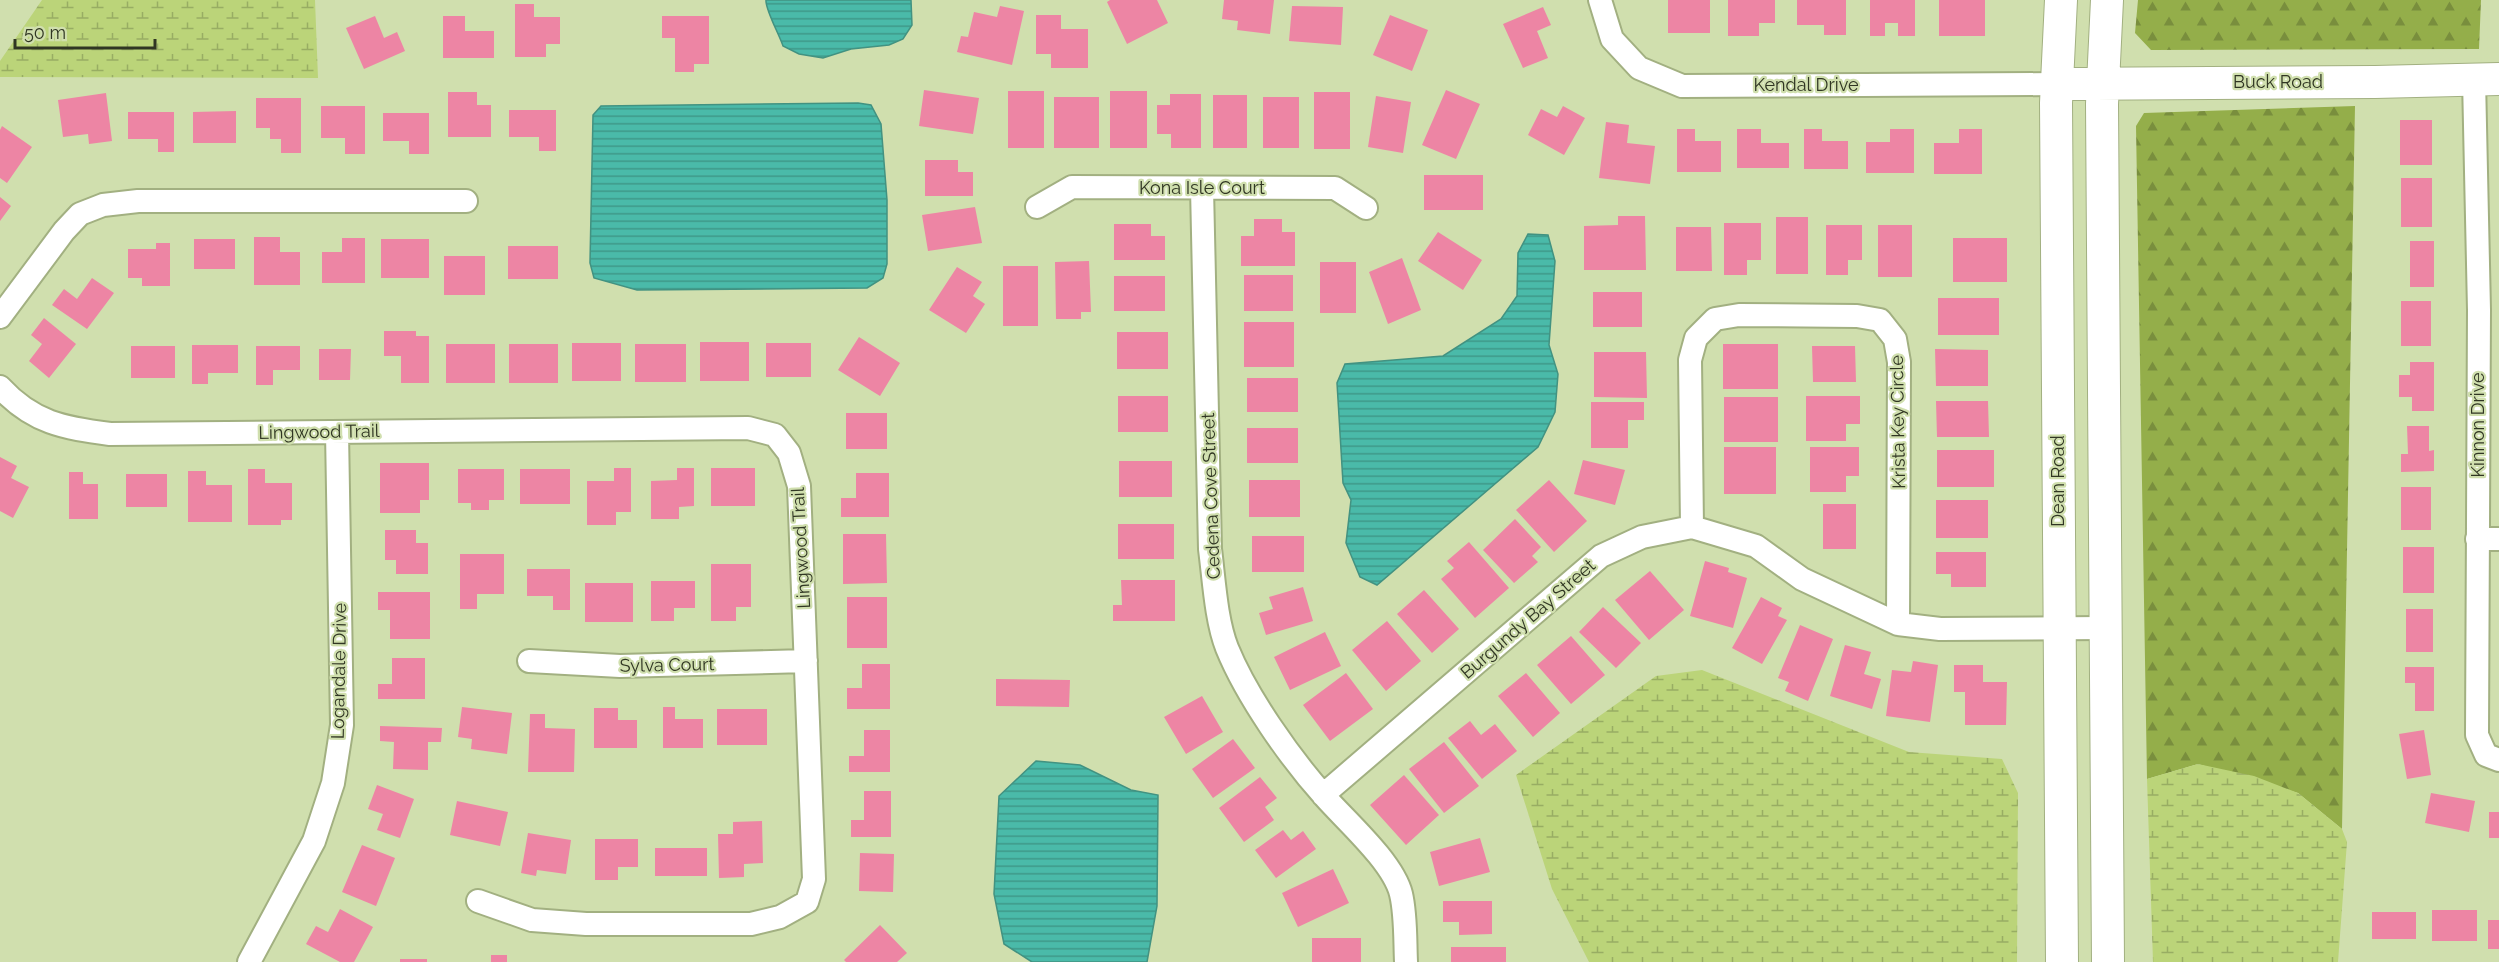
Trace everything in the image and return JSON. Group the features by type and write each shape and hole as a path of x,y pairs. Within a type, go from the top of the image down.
{"main road":[{"name":"Dean Road","path":"2061,0 2056,84 2062,962"},
{"path":"2107,0 2103,83 2108,962"},
{"name":"Buck Road","path":"2056,84 2487,79"}],"street":[{"name":"Kendal Drive","path":"1600,0 1612,39 1639,68 1682,86 2056,84"},
{"name":"Kinnon Drive","path":"2487,79 2488,539 2477,735 2486,755 2499,760"},
{"name":"Kona Isle Court","path":"1037,207 1072,187 1335,188 1366,208"},
{"name":"Cedena Cove Street","path":"1203,188 1210,549 1215,594 1227,647 1249,692 1323,795 1383,860 1401,892 1406,962"},
{"path":"0,317 64,231 80,214 103,205 138,201 466,201"},
{"name":"Krista Key Circle","path":"1692,527 1690,360 1696,338 1715,319 1738,315 1857,316 1880,320 1895,339 1899,362 1898,624"},
{"name":"Lingwood Trail","path":"0,387 8,396 46,422 110,434 748,428 775,435 789,453 800,486 814,879 807,902 780,917 751,924 586,924 532,920 478,901"},
{"name":"Logandale Drive","path":"249,962 314,841 333,783 342,725 337,432"},
{"name":"Burgundy Bay Street","path":"1323,795 1601,556 1642,537 1692,527 1756,546 1802,579 1898,624 1940,629 2105,628"},
{"name":"Sylva Court","path":"529,661 620,666 806,661"}],"green space":[{"path":"42,0 315,0 318,78 0,77 0,61"},
{"path":"2138,0 2481,0 2479,49 2151,50 2135,33"},
{"path":"2355,106 2342,829 2298,793 2198,764 2147,779 2136,126 2144,113"},
{"path":"1702,670 1909,752 2002,759 2018,793 2017,962 1589,962 1552,889 1516,775 1656,676"},
{"path":"2198,764 2254,776 2298,793 2342,829 2347,842 2338,962 2153,962 2147,779"}],"water":[{"path":"766,0 911,0 912,25 903,39 889,45 851,49 823,58 799,54 783,46"},
{"path":"858,103 871,105 881,124 887,200 887,264 883,278 867,288 637,290 594,278 590,263 593,115 601,106"},
{"path":"1528,234 1548,235 1555,261 1549,345 1558,374 1555,412 1538,447 1377,585 1360,577 1346,543 1351,500 1343,483 1337,383 1345,364 1443,356 1501,319 1517,296 1518,253"},
{"path":"1036,761 1080,765 1131,790 1158,795 1157,906 1147,962 1032,962 1004,944 994,894 999,796"}],"building":[{"path":"1110,0 1157,0 1168,23 1127,44 1107,2"},
{"path":"1224,0 1274,0 1270,34 1237,30 1238,21 1222,19"},
{"path":"1668,0 1710,0 1710,33 1668,33"},
{"path":"1728,0 1775,0 1775,23 1759,23 1759,36 1728,36"},
{"path":"1797,0 1846,0 1846,35 1824,35 1824,25 1797,25"},
{"path":"1870,0 1915,0 1915,36 1898,36 1898,23 1885,23 1885,36 1870,36"},
{"path":"1939,0 1985,0 1985,36 1939,36"},
{"path":"515,4 534,4 534,17 560,17 560,44 546,44 546,57 515,57"},
{"path":"1000,6 1024,11 1012,65 957,52 961,36 968,37 974,12 997,17"},
{"path":"1292,6 1343,7 1341,45 1289,41"},
{"path":"1543,7 1551,25 1537,31 1548,58 1523,68 1503,24"},
{"path":"1036,15 1061,15 1061,29 1088,29 1088,68 1051,68 1051,54 1036,54"},
{"path":"1390,15 1428,30 1412,71 1373,55"},
{"path":"375,16 384,38 397,32 405,51 364,69 346,28"},
{"path":"443,16 465,16 465,31 494,31 494,58 443,58"},
{"path":"662,16 709,16 709,64 694,64 694,72 675,72 675,38 662,38"},
{"path":"924,90 979,98 973,134 919,126"},
{"path":"1446,90 1480,104 1456,159 1422,145"},
{"path":"1008,91 1044,91 1044,148 1008,148"},
{"path":"1110,91 1147,91 1147,148 1110,148"},
{"path":"448,92 477,92 477,105 491,105 491,137 448,137"},
{"path":"1314,92 1350,92 1350,149 1314,149"},
{"path":"106,93 112,141 89,144 88,134 63,137 58,100"},
{"path":"1170,94 1201,94 1201,148 1171,148 1171,134 1157,134 1157,105 1170,105"},
{"path":"1213,95 1247,95 1247,148 1213,148"},
{"path":"1376,96 1411,102 1403,153 1368,147"},
{"path":"1054,97 1099,97 1099,148 1054,148"},
{"path":"1263,97 1299,97 1299,148 1263,148"},
{"path":"256,98 301,98 301,153 281,153 281,139 270,139 270,128 256,128"},
{"path":"321,106 365,106 365,154 345,154 345,138 321,138"},
{"path":"1563,106 1585,118 1564,155 1528,135 1541,109 1557,117"},
{"path":"509,110 556,110 556,151 539,151 539,137 509,137"},
{"path":"236,111 236,143 193,143 193,112"},
{"path":"128,112 174,112 174,152 158,152 158,139 128,139"},
{"path":"383,113 429,113 429,154 409,154 409,141 383,141"},
{"path":"2400,120 2432,120 2432,165 2400,165"},
{"path":"1606,122 1629,125 1627,143 1655,146 1650,184 1599,178"},
{"path":"2,126 32,147 7,183 0,178 0,130"},
{"path":"1677,129 1695,129 1695,141 1721,141 1721,172 1677,172"},
{"path":"1737,129 1761,129 1761,143 1789,143 1789,168 1737,168"},
{"path":"1804,129 1822,129 1822,141 1848,141 1848,169 1804,169"},
{"path":"1890,129 1914,129 1914,173 1866,173 1866,142 1890,142"},
{"path":"1959,129 1982,129 1982,174 1934,174 1934,143 1959,143"},
{"path":"925,160 958,160 958,172 973,172 973,196 925,196"},
{"path":"1424,175 1483,175 1483,210 1424,210"},
{"path":"2401,178 2432,178 2432,227 2401,227"},
{"path":"0,197 11,206 0,221"},
{"path":"975,207 982,243 928,251 922,215"},
{"path":"1618,216 1645,216 1646,270 1584,270 1584,226 1618,225"},
{"path":"1776,217 1808,217 1808,274 1776,274"},
{"path":"1254,219 1282,219 1282,232 1295,232 1295,266 1241,266 1241,236 1254,236"},
{"path":"1724,223 1761,223 1761,260 1747,260 1747,275 1724,275"},
{"path":"1114,224 1151,224 1151,236 1165,236 1165,260 1114,260"},
{"path":"1826,225 1862,225 1862,260 1848,260 1848,275 1826,275"},
{"path":"1878,225 1912,225 1912,277 1878,277"},
{"path":"1676,227 1711,227 1712,271 1676,271"},
{"path":"1438,232 1482,260 1463,290 1418,261"},
{"path":"254,237 280,237 280,252 300,252 300,285 254,285"},
{"path":"342,238 365,238 365,283 322,283 322,252 342,252"},
{"path":"1953,238 2007,238 2007,282 1953,282"},
{"path":"194,239 235,239 235,269 194,269"},
{"path":"381,239 429,239 429,278 381,278"},
{"path":"2410,241 2434,241 2434,287 2410,287"},
{"path":"156,243 170,243 170,286 142,286 142,278 128,278 128,249 156,249"},
{"path":"508,246 558,246 558,279 508,279"},
{"path":"444,256 485,256 485,295 444,295"},
{"path":"1402,258 1421,310 1388,324 1369,272"},
{"path":"1089,261 1091,312 1081,312 1081,319 1056,319 1055,262"},
{"path":"1320,262 1356,262 1356,313 1320,313"},
{"path":"1003,266 1038,266 1038,326 1003,326"},
{"path":"957,267 982,282 973,296 985,304 966,333 929,310"},
{"path":"1244,275 1293,275 1293,311 1244,311"},
{"path":"1114,276 1165,276 1165,311 1114,311"},
{"path":"92,278 114,293 87,329 52,305 64,289 77,299"},
{"path":"1593,292 1642,292 1642,327 1593,327"},
{"path":"1938,298 1999,298 1999,335 1938,335"},
{"path":"2401,301 2431,301 2431,346 2401,346"},
{"path":"44,318 76,344 49,378 29,361 42,344 31,335"},
{"path":"1244,322 1294,322 1294,367 1244,367"},
{"path":"384,331 416,331 416,336 429,336 429,383 401,383 401,356 384,356"},
{"path":"1117,332 1168,332 1168,369 1117,369"},
{"path":"859,337 900,363 880,396 838,370"},
{"path":"700,342 749,342 749,381 700,381"},
{"path":"572,343 621,343 621,381 572,381"},
{"path":"766,343 811,343 811,377 766,377"},
{"path":"446,344 495,344 495,383 446,383"},
{"path":"509,344 558,344 558,383 509,383"},
{"path":"635,344 686,344 686,382 635,382"},
{"path":"1723,344 1778,344 1778,389 1723,389"},
{"path":"192,345 238,345 238,373 208,373 208,384 192,384"},
{"path":"131,346 175,346 175,378 131,378"},
{"path":"256,346 300,346 300,370 273,370 273,385 256,385"},
{"path":"1812,346 1855,346 1856,382 1813,382"},
{"path":"319,349 351,349 350,380 319,380"},
{"path":"1935,349 1988,350 1988,386 1936,386"},
{"path":"1594,352 1646,352 1647,398 1594,397"},
{"path":"2410,362 2434,362 2434,411 2412,411 2412,397 2399,397 2399,375 2410,375"},
{"path":"1247,378 1298,378 1298,412 1247,412"},
{"path":"1118,396 1168,396 1168,432 1118,432"},
{"path":"1806,396 1860,396 1860,424 1846,424 1846,441 1806,441"},
{"path":"1724,397 1778,397 1778,442 1724,442"},
{"path":"1936,401 1988,401 1989,437 1937,437"},
{"path":"1591,402 1644,402 1644,420 1628,420 1628,448 1591,448"},
{"path":"846,413 887,413 887,449 846,449"},
{"path":"2407,426 2429,426 2429,451 2434,450 2434,471 2401,472 2401,454 2408,454"},
{"path":"1247,428 1298,428 1298,463 1247,463"},
{"path":"1724,447 1776,447 1776,494 1724,494"},
{"path":"1810,447 1859,447 1859,476 1846,476 1846,492 1810,492"},
{"path":"1937,450 1994,450 1994,487 1937,487"},
{"path":"0,457 17,466 11,478 29,487 13,518 0,511"},
{"path":"1583,460 1625,470 1615,505 1574,494"},
{"path":"1119,461 1172,461 1172,497 1119,497"},
{"path":"380,463 429,463 429,500 420,500 420,513 380,513"},
{"path":"614,468 631,468 631,512 616,512 616,525 587,525 587,481 614,481"},
{"path":"677,468 694,468 694,506 679,507 679,519 651,519 651,481 677,480"},
{"path":"711,468 755,468 755,506 711,506"},
{"path":"248,469 265,469 265,483 292,483 292,520 281,520 281,525 248,525"},
{"path":"458,469 504,469 504,500 489,500 489,510 471,510 471,503 458,503"},
{"path":"520,469 570,469 570,504 520,504"},
{"path":"188,471 206,471 206,485 232,485 232,522 188,522"},
{"path":"69,472 83,472 83,484 98,484 98,519 69,519"},
{"path":"856,473 889,473 889,517 841,517 841,498 856,498"},
{"path":"126,474 167,474 167,507 126,507"},
{"path":"1249,480 1300,480 1300,517 1249,517"},
{"path":"1549,480 1587,521 1554,552 1516,510"},
{"path":"2401,487 2431,487 2431,530 2401,530"},
{"path":"1936,500 1988,500 1988,538 1936,538"},
{"path":"1823,504 1856,504 1856,549 1823,549"},
{"path":"1515,519 1541,547 1532,556 1538,562 1514,583 1483,550"},
{"path":"1118,524 1174,524 1174,559 1118,559"},
{"path":"385,530 416,530 416,543 428,543 428,574 396,574 396,560 385,560"},
{"path":"843,534 886,534 887,583 843,584"},
{"path":"1252,536 1304,536 1304,572 1252,572"},
{"path":"1469,542 1509,588 1475,618 1441,579 1454,568 1447,561"},
{"path":"2403,547 2434,547 2434,593 2403,593"},
{"path":"1936,552 1986,552 1986,587 1951,587 1951,574 1936,574"},
{"path":"460,554 504,554 504,594 477,594 477,609 460,609"},
{"path":"1705,561 1729,568 1728,572 1747,578 1733,628 1690,616"},
{"path":"711,564 751,564 751,607 736,607 736,621 711,621"},
{"path":"527,569 570,569 570,610 553,610 553,596 527,596"},
{"path":"1650,571 1684,610 1649,640 1615,600"},
{"path":"1121,580 1175,580 1175,621 1113,621 1113,605 1122,605"},
{"path":"651,581 695,581 695,608 674,608 674,621 651,621"},
{"path":"585,583 633,583 633,622 585,622"},
{"path":"1303,587 1313,621 1266,635 1259,613 1273,609 1269,597"},
{"path":"1424,590 1459,629 1432,653 1397,614"},
{"path":"378,592 430,592 430,639 390,639 390,610 378,610"},
{"path":"847,597 887,597 887,648 847,648"},
{"path":"1761,597 1782,608 1778,616 1787,620 1762,664 1732,648"},
{"path":"1603,607 1641,643 1616,668 1579,632"},
{"path":"2406,609 2433,609 2433,652 2406,652"},
{"path":"1387,621 1421,661 1386,691 1352,650"},
{"path":"1800,625 1833,639 1808,701 1785,691 1789,682 1778,678"},
{"path":"1325,632 1341,666 1290,690 1274,657"},
{"path":"1571,636 1605,675 1571,704 1537,665"},
{"path":"1845,645 1871,652 1864,674 1881,679 1872,709 1830,696"},
{"path":"392,658 425,658 425,699 378,699 378,684 392,684"},
{"path":"1913,661 1938,665 1930,722 1886,716 1892,670 1911,672"},
{"path":"862,664 890,664 890,709 847,709 847,688 862,688"},
{"path":"1954,665 1983,665 1983,682 2007,682 2006,725 1965,725 1965,692 1954,692"},
{"path":"2405,667 2434,667 2434,711 2415,711 2415,683 2405,683"},
{"path":"1346,673 1373,709 1330,741 1303,705"},
{"path":"1526,673 1560,713 1533,737 1498,696"},
{"path":"996,679 1070,680 1069,707 996,706"},
{"path":"1202,696 1223,732 1186,754 1164,717"},
{"path":"462,707 512,713 507,754 471,749 472,739 458,737"},
{"path":"663,707 675,707 675,719 703,719 703,748 663,748"},
{"path":"594,708 618,708 618,720 637,720 637,748 594,748"},
{"path":"717,709 767,709 767,745 717,745"},
{"path":"530,714 545,714 545,728 575,729 574,772 528,772"},
{"path":"1470,721 1481,735 1495,724 1517,751 1482,779 1448,738"},
{"path":"380,726 442,728 441,742 428,742 428,770 393,769 394,742 380,741"},
{"path":"864,730 890,730 890,772 849,772 849,756 864,756"},
{"path":"2424,730 2431,775 2407,779 2399,734"},
{"path":"1233,739 1255,768 1213,798 1192,769"},
{"path":"1444,742 1479,786 1444,813 1409,769"},
{"path":"1404,775 1439,815 1406,845 1370,805"},
{"path":"1260,777 1277,798 1265,807 1274,820 1244,842 1219,808"},
{"path":"377,785 414,799 400,838 377,830 383,814 368,809"},
{"path":"864,791 891,791 891,837 851,837 851,820 864,820"},
{"path":"2431,793 2475,801 2469,832 2425,823"},
{"path":"457,801 508,812 500,846 450,835"},
{"path":"2489,812 2499,812 2499,838 2489,838"},
{"path":"762,821 763,863 744,864 744,877 719,878 718,834 733,834 733,822"},
{"path":"1283,830 1291,840 1303,831 1316,849 1276,878 1255,850"},
{"path":"528,833 571,840 566,874 537,870 536,876 521,873"},
{"path":"1480,838 1490,872 1439,886 1430,852"},
{"path":"595,839 638,839 638,867 618,867 618,880 595,880"},
{"path":"362,845 395,858 376,906 342,892"},
{"path":"655,848 707,848 707,876 655,876"},
{"path":"860,853 894,854 893,892 859,891"},
{"path":"1333,869 1349,903 1298,927 1282,893"},
{"path":"1443,901 1492,901 1492,934 1459,935 1459,922 1443,922"},
{"path":"340,909 373,927 354,962 340,962 306,944 316,926 328,932"},
{"path":"2432,910 2477,910 2477,941 2432,941"},
{"path":"2372,912 2416,912 2416,939 2372,939"},
{"path":"2488,920 2499,920 2499,949 2488,949"},
{"path":"880,925 907,953 897,962 846,962 844,960"},
{"path":"1312,938 1361,938 1361,962 1312,962"},
{"path":"1451,947 1506,947 1506,962 1451,962"},
{"path":"491,955 507,955 507,962 491,962"},
{"path":"400,959 427,959 427,962 400,962"}]}
